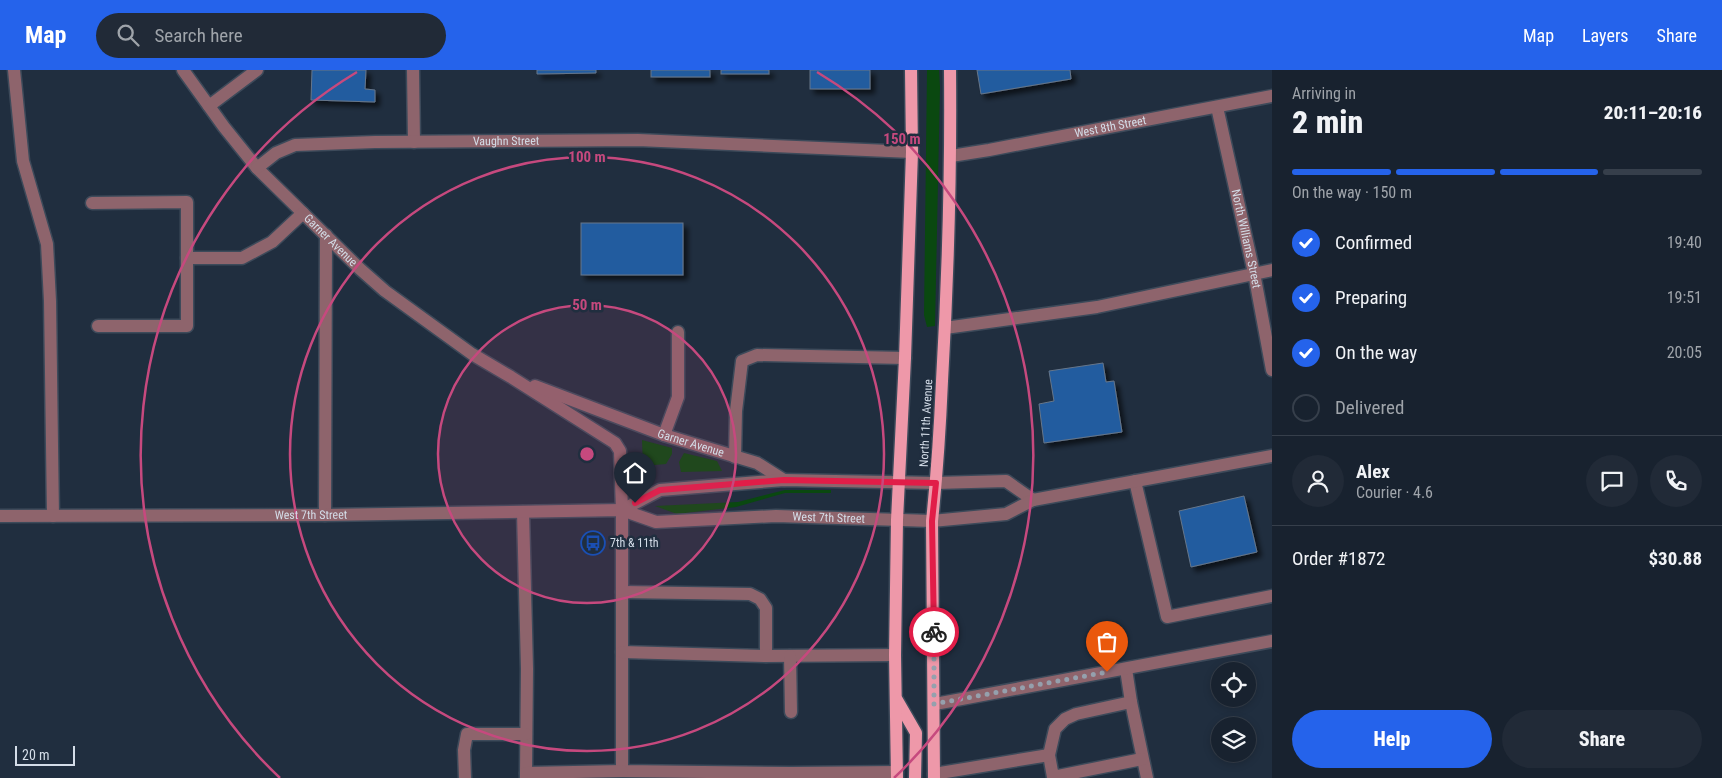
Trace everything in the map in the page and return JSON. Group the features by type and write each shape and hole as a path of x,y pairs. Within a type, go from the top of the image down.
{"main road":[{"name":"North 11th Avenue","path":"897,775 895,656 897,520 912,152 911,70"},
{"name":"North 11th Avenue","path":"934,776 932,521 945,328 950,156 950,70"},
{"path":"896,698 916,733 915,778"}],"street":[{"path":"14,70 23,161 47,244 50,301 53,516"},
{"name":"Garner Avenue","path":"183,70 258,168 360,269 385,290 472,354 615,444 620,451 622,510 622,771"},
{"path":"209,106 257,70"},
{"path":"413,70 414,142"},
{"name":"West 8th Street","path":"950,156 998,149 1272,96"},
{"name":"North Williams Street","path":"1217,107 1254,273 1272,370"},
{"name":"Vaughn Street","path":"258,168 276,153 295,145 414,142 638,140 912,152"},
{"path":"92,202 186,202 187,326 98,326"},
{"path":"187,258 242,258 272,242 303,213"},
{"path":"325,515 326,236"},
{"path":"945,328 1097,307 1272,270"},
{"path":"664,435 678,397 678,332"},
{"path":"735,457 736,411 742,361 757,355 905,358"},
{"name":"Garner Avenue","path":"511,377 664,435 757,463 784,480"},
{"name":"West 7th Street","path":"0,516 325,515 622,510 656,522 776,516 932,521 1006,514 1033,500 1272,456"},
{"name":"West 7th Street","path":"622,510 660,490 784,480 936,483 1006,481 1033,500"},
{"path":"1135,481 1167,617 1272,596"},
{"path":"523,512 527,660 526,775 622,771 897,775"},
{"path":"622,592 750,594 760,599 766,608 766,656"},
{"path":"934,704 1272,641"},
{"path":"622,652 766,656 895,656"},
{"path":"790,656 791,712"},
{"path":"1126,669 1147,778"},
{"path":"1131,702 1076,714 1065,719 1055,729 1049,755 1053,777 1142,759"},
{"path":"465,778 464,750 467,734 526,734"},
{"path":"934,776 1049,755"}],"green space":[{"path":"927,70 939,70 940,87 935,326 927,327 924,315"},
{"path":"642,440 672,448 672,454 666,464 643,466"},
{"path":"684,453 717,461 722,471 681,472 679,462"},
{"path":"785,490 831,490 831,493 785,493 736,507 677,514 655,506 738,502"}],"building":[{"path":"312,70 366,70 365,89 375,90 375,102 311,100"},
{"path":"537,70 596,70 596,73 537,74"},
{"path":"651,70 710,70 710,77 651,77"},
{"path":"721,70 769,70 769,74 721,74"},
{"path":"810,70 870,70 870,89 810,89"},
{"path":"977,70 1070,70 1071,79 981,94"},
{"path":"581,223 683,223 683,275 581,275"},
{"path":"1103,363 1106,382 1114,381 1122,432 1044,443 1039,404 1054,401 1049,371"},
{"path":"1244,496 1257,552 1191,567 1179,511"}],"way so far":[{"path":"934,632 934,704 1107,672"}],"place":[{"name":"7th & 11th","path":"593,543"}],"route":[{"path":"635,503 660,490 784,480 936,483 932,521 934,632"}]}
